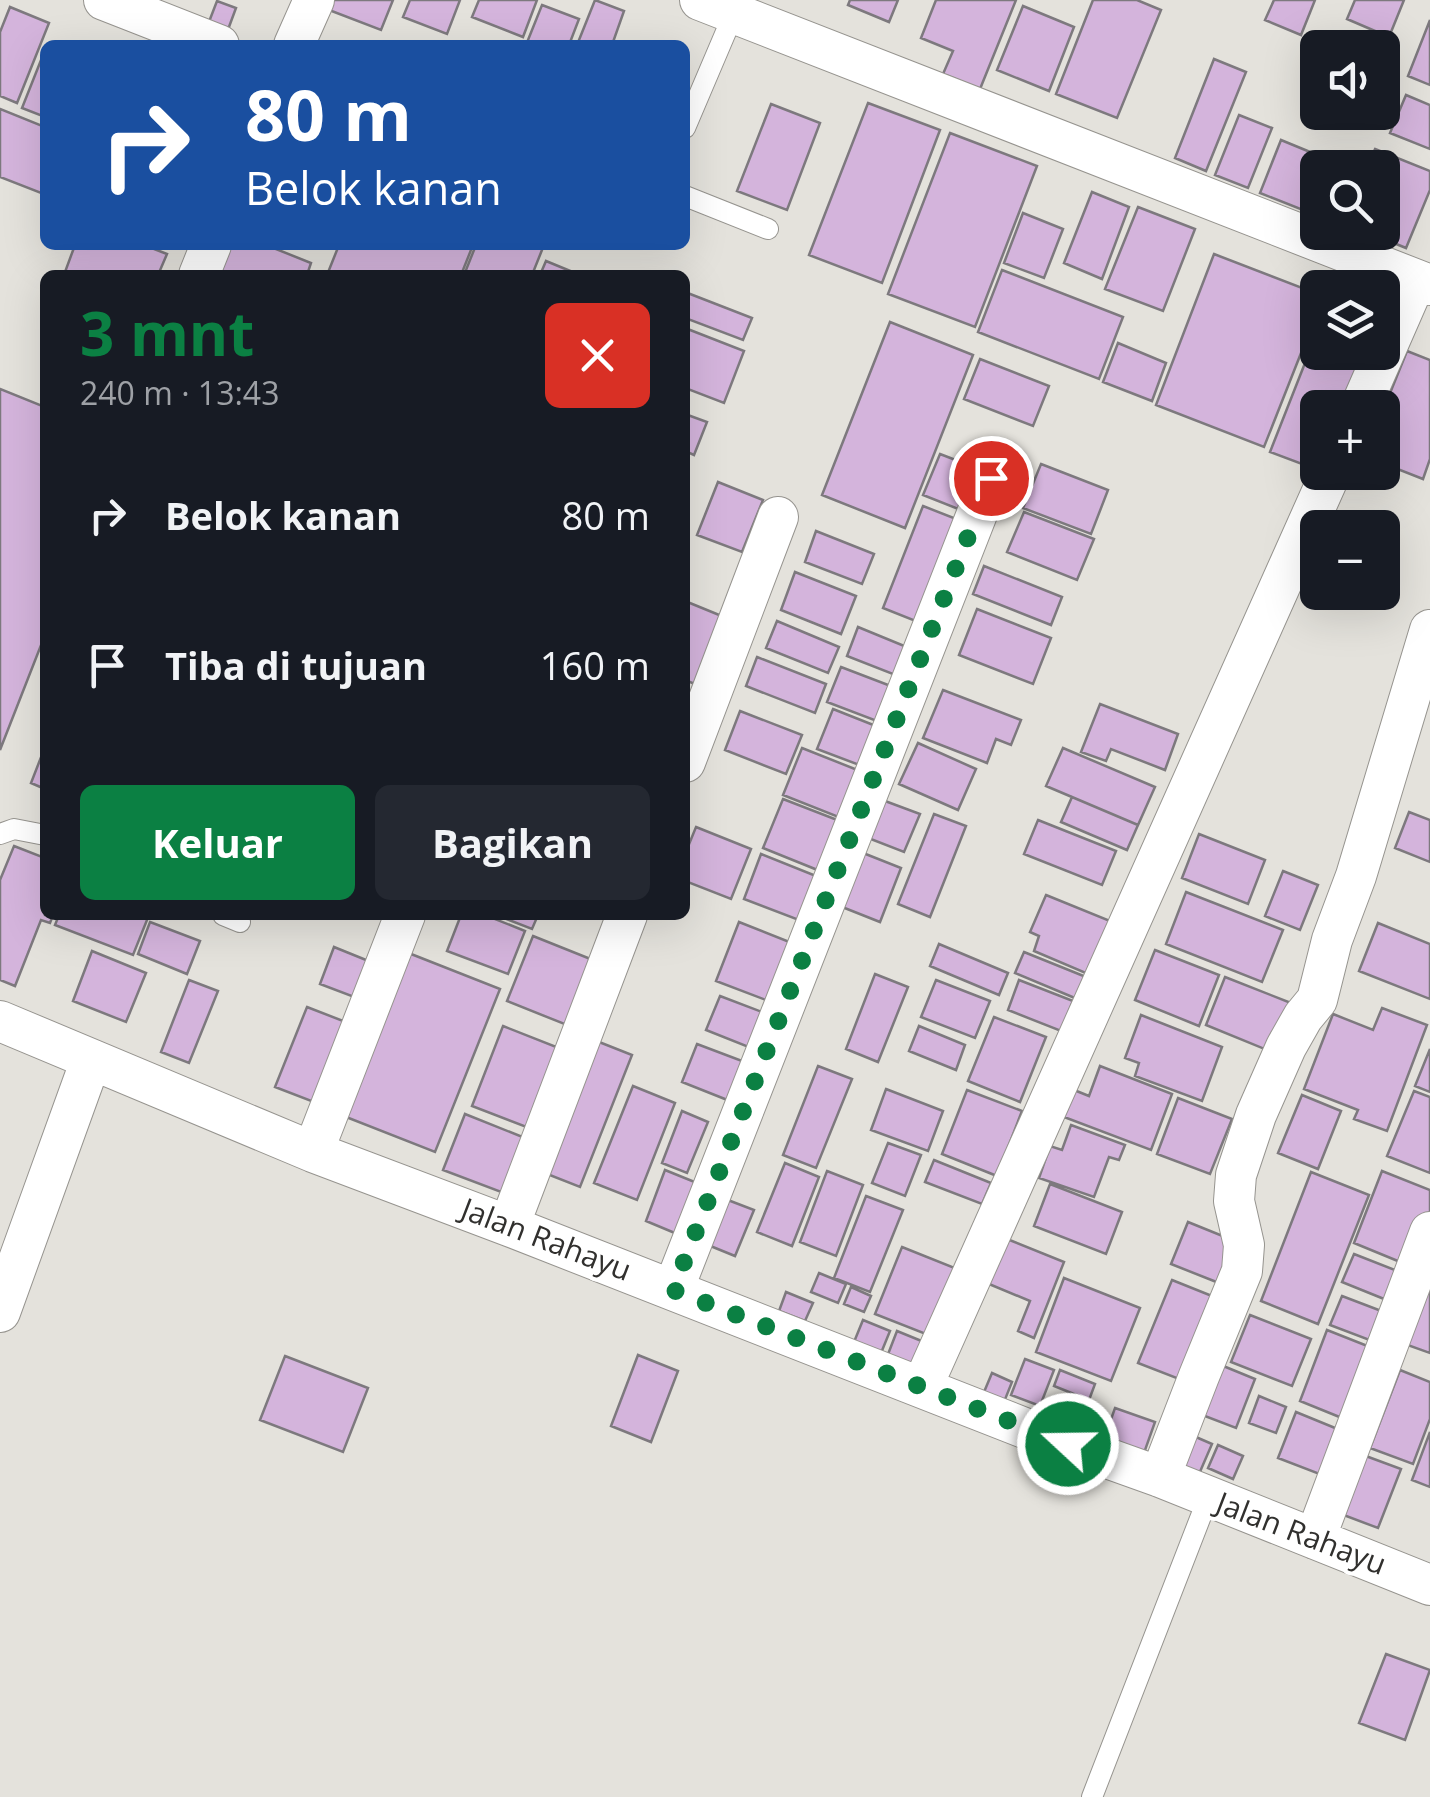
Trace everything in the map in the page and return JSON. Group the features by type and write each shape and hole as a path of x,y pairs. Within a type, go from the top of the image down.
{"street":[{"path":"104,0 207,40"},
{"path":"296,40 314,0"},
{"path":"717,6 1423,283 1369,390"},
{"path":"673,1290 991,478"},
{"path":"922,1386 1322,490"},
{"path":"690,749 778,517"},
{"path":"1160,1478 1242,1270 1244,1245 1234,1202 1236,1175 1256,1115 1286,1047 1317,1000 1332,940 1356,876 1430,630"},
{"path":"313,1152 403,920"},
{"path":"510,1226 625,920"},
{"name":"Jalan Rahayu","path":"0,1022 313,1152 1430,1584"},
{"path":"0,1312 91,1060"},
{"path":"1315,1539 1430,1232"}],"lane":[{"path":"690,109 717,6"},
{"path":"690,198 768,229"},
{"path":"0,834 14,829 40,834"},
{"path":"1092,1797 1208,1498"}],"building":[{"path":"333,0 393,0 381,30 329,10"},
{"path":"410,0 460,0 447,34 403,17"},
{"path":"479,0 537,0 523,37 472,17"},
{"path":"595,0 624,11 614,40 579,40"},
{"path":"850,0 898,0 889,22 848,5"},
{"path":"936,0 1016,0 980,89 943,74 953,51 921,38"},
{"path":"1093,0 1137,0 1161,10 1117,118 1056,94"},
{"path":"1274,0 1315,0 1300,35 1265,20"},
{"path":"1355,0 1404,0 1392,30 1373,30 1347,19"},
{"path":"217,1 236,8 226,35 207,27"},
{"path":"542,5 579,19 571,40 528,40"},
{"path":"1023,6 1074,27 1049,91 997,70"},
{"path":"10,7 49,23 17,103 0,96 0,32"},
{"path":"1430,20 1430,85 1408,76"},
{"path":"1214,59 1246,72 1206,171 1175,158"},
{"path":"40,63 40,115 22,108"},
{"path":"1406,95 1430,105 1430,149 1390,133 1400,130 1400,109"},
{"path":"868,103 940,130 882,283 809,255"},
{"path":"771,104 820,123 787,210 737,191"},
{"path":"0,109 40,125 40,193 0,177"},
{"path":"1239,115 1272,128 1248,188 1215,175"},
{"path":"950,133 1037,166 975,327 888,294"},
{"path":"1281,140 1305,150 1300,150 1300,209 1260,193"},
{"path":"1400,159 1430,171 1430,190 1406,248 1400,246"},
{"path":"1092,192 1129,207 1102,279 1064,263"},
{"path":"1138,207 1195,229 1163,311 1105,289"},
{"path":"1023,213 1063,229 1044,278 1004,263"},
{"path":"73,250 157,250 167,254 160,270 66,270"},
{"path":"218,250 278,250 311,263 309,270 211,268"},
{"path":"337,250 471,250 463,270 329,270"},
{"path":"474,250 542,250 534,270 466,270"},
{"path":"1214,254 1300,287 1300,356 1264,447 1156,405"},
{"path":"546,261 568,270 542,270"},
{"path":"1002,270 1123,317 1099,379 978,332"},
{"path":"690,294 752,318 743,340 690,320"},
{"path":"890,322 973,355 905,528 822,495"},
{"path":"690,330 744,351 724,403 690,390"},
{"path":"1118,343 1166,363 1152,401 1103,382"},
{"path":"1407,351 1430,360 1430,459 1423,479 1400,470 1400,390 1391,390"},
{"path":"980,359 1049,386 1033,426 964,399"},
{"path":"1302,370 1369,370 1360,390 1300,390 1300,463 1270,452"},
{"path":"0,389 40,405 40,648 0,750"},
{"path":"690,416 707,422 694,455 690,453"},
{"path":"940,454 987,472 971,514 923,495"},
{"path":"1041,464 1108,490 1091,534 1023,508"},
{"path":"718,482 763,500 742,552 697,535"},
{"path":"923,506 969,524 928,626 883,608"},
{"path":"1024,512 1094,539 1077,580 1007,552"},
{"path":"816,531 874,554 862,584 805,562"},
{"path":"984,566 1062,597 1051,625 973,594"},
{"path":"795,572 856,596 841,634 781,610"},
{"path":"690,603 729,619 702,687 690,682"},
{"path":"977,609 1051,638 1033,684 959,655"},
{"path":"777,621 839,647 828,673 766,648"},
{"path":"858,627 914,650 903,678 847,656"},
{"path":"757,657 826,684 815,713 746,686"},
{"path":"841,667 896,688 882,723 827,702"},
{"path":"943,690 1021,720 1011,745 996,739 987,763 923,738"},
{"path":"1100,704 1178,734 1165,770 1111,749 1106,761 1081,752"},
{"path":"833,709 886,730 870,769 817,749"},
{"path":"740,711 802,735 786,774 725,750"},
{"path":"918,743 976,769 958,810 899,784"},
{"path":"802,748 865,773 846,820 783,795"},
{"path":"1063,748 1155,787 1138,825 1046,786"},
{"path":"40,760 40,787 31,783"},
{"path":"1072,797 1138,825 1127,850 1061,822"},
{"path":"877,798 920,814 904,852 863,836"},
{"path":"783,799 845,823 825,873 763,848"},
{"path":"1409,812 1430,820 1430,862 1395,848"},
{"path":"934,814 966,826 930,917 898,904"},
{"path":"1038,820 1116,851 1102,885 1024,854"},
{"path":"696,827 751,849 731,899 690,883 690,842"},
{"path":"1199,834 1265,860 1248,904 1182,878"},
{"path":"14,846 40,856 41,920 15,986 0,980 0,880"},
{"path":"853,849 901,868 880,922 832,903"},
{"path":"761,854 821,878 804,922 744,899"},
{"path":"1283,871 1318,885 1300,930 1265,916"},
{"path":"1186,892 1283,930 1262,982 1166,944"},
{"path":"1046,895 1120,925 1088,974 1034,951 1039,936 1030,932"},
{"path":"57,920 147,920 133,955 55,925"},
{"path":"459,920 498,920 525,931 508,974 447,951"},
{"path":"509,920 536,920 532,929"},
{"path":"150,922 200,941 187,974 138,954"},
{"path":"739,922 802,947 779,1005 716,981"},
{"path":"1378,923 1430,944 1430,999 1359,971"},
{"path":"533,936 603,964 577,1029 507,1001"},
{"path":"939,944 1008,973 999,995 930,966"},
{"path":"334,947 376,964 362,1000 320,984"},
{"path":"1155,950 1219,975 1199,1026 1135,1000"},
{"path":"92,951 146,973 126,1022 73,1001"},
{"path":"406,952 500,989 435,1152 341,1115"},
{"path":"1024,952 1091,979 1082,1001 1015,973"},
{"path":"875,974 908,987 878,1062 846,1049"},
{"path":"1225,977 1291,1003 1272,1052 1206,1025"},
{"path":"189,980 218,991 189,1063 161,1052"},
{"path":"936,980 990,1001 975,1038 921,1017"},
{"path":"1019,980 1073,1001 1061,1031 1008,1010"},
{"path":"720,996 770,1015 756,1050 706,1030"},
{"path":"307,1007 356,1026 319,1104 275,1087"},
{"path":"1382,1008 1427,1025 1387,1131 1354,1119 1358,1110 1304,1089 1333,1014 1373,1030"},
{"path":"1141,1015 1222,1047 1202,1101 1135,1076 1139,1063 1125,1058"},
{"path":"994,1017 1046,1037 1020,1102 968,1081"},
{"path":"503,1026 574,1054 542,1133 472,1106"},
{"path":"919,1026 965,1045 956,1070 909,1051"},
{"path":"589,1038 632,1055 580,1187 537,1170"},
{"path":"697,1044 750,1064 735,1103 682,1082"},
{"path":"1430,1049 1430,1092 1415,1086"},
{"path":"818,1066 852,1079 816,1168 783,1155"},
{"path":"1100,1066 1172,1094 1151,1150 1064,1117 1074,1090 1089,1096"},
{"path":"633,1086 675,1103 637,1200 594,1183"},
{"path":"886,1089 943,1111 928,1151 871,1130"},
{"path":"967,1090 1022,1111 997,1176 942,1154"},
{"path":"1414,1091 1430,1097 1430,1173 1387,1156"},
{"path":"1302,1095 1341,1111 1318,1169 1278,1153"},
{"path":"1178,1098 1232,1119 1210,1174 1157,1154"},
{"path":"682,1111 708,1122 687,1173 662,1163"},
{"path":"465,1114 530,1140 509,1195 443,1170"},
{"path":"1071,1125 1125,1145 1119,1160 1109,1157 1094,1197 1039,1178 1050,1146 1062,1150"},
{"path":"888,1143 921,1155 905,1196 872,1183"},
{"path":"934,1160 991,1183 982,1204 925,1182"},
{"path":"785,1163 819,1177 792,1246 757,1232"},
{"path":"665,1170 702,1185 682,1236 646,1221"},
{"path":"827,1171 863,1185 836,1256 800,1242"},
{"path":"1382,1171 1430,1190 1430,1214 1410,1266 1354,1243"},
{"path":"1311,1172 1369,1195 1318,1324 1261,1301"},
{"path":"1050,1184 1122,1212 1106,1254 1034,1226"},
{"path":"866,1196 903,1210 870,1292 834,1278"},
{"path":"720,1197 754,1210 735,1256 703,1243"},
{"path":"1188,1222 1235,1241 1219,1283 1171,1264"},
{"path":"1007,1239 1064,1262 1034,1338 1018,1331 1030,1301 989,1284"},
{"path":"902,1247 967,1273 941,1340 875,1314"},
{"path":"1354,1254 1405,1274 1394,1303 1342,1282"},
{"path":"819,1273 846,1284 838,1303 811,1292"},
{"path":"1064,1278 1140,1308 1111,1381 1036,1352"},
{"path":"1172,1280 1212,1296 1179,1379 1138,1363"},
{"path":"851,1287 871,1296 864,1312 844,1304"},
{"path":"1424,1287 1430,1289 1430,1353 1402,1343"},
{"path":"786,1292 813,1303 805,1321 779,1311"},
{"path":"1342,1296 1384,1312 1372,1341 1330,1325"},
{"path":"1250,1315 1311,1339 1292,1386 1231,1362"},
{"path":"863,1320 890,1331 881,1353 854,1342"},
{"path":"1327,1330 1370,1347 1342,1418 1300,1401"},
{"path":"897,1331 924,1342 911,1372 885,1362"},
{"path":"638,1355 678,1371 651,1442 611,1426"},
{"path":"285,1356 368,1388 343,1452 260,1420"},
{"path":"1025,1359 1054,1370 1040,1406 1011,1395"},
{"path":"1216,1363 1255,1379 1236,1428 1197,1413"},
{"path":"1060,1370 1095,1384 1089,1400 1054,1386"},
{"path":"1400,1370 1430,1382 1430,1419 1413,1464 1370,1448"},
{"path":"992,1373 1012,1382 1000,1412 979,1404"},
{"path":"1259,1396 1286,1407 1276,1433 1249,1423"},
{"path":"1115,1408 1155,1422 1144,1453 1104,1439"},
{"path":"1296,1412 1340,1430 1322,1475 1278,1458"},
{"path":"1430,1432 1430,1487 1412,1480"},
{"path":"1189,1434 1212,1444 1199,1474 1176,1464"},
{"path":"1218,1445 1243,1456 1233,1479 1208,1468"},
{"path":"1355,1452 1401,1469 1378,1528 1333,1511"},
{"path":"1386,1654 1430,1670 1405,1740 1359,1723"}],"route":[{"path":"991,478 673,1290 1068,1444"}]}
